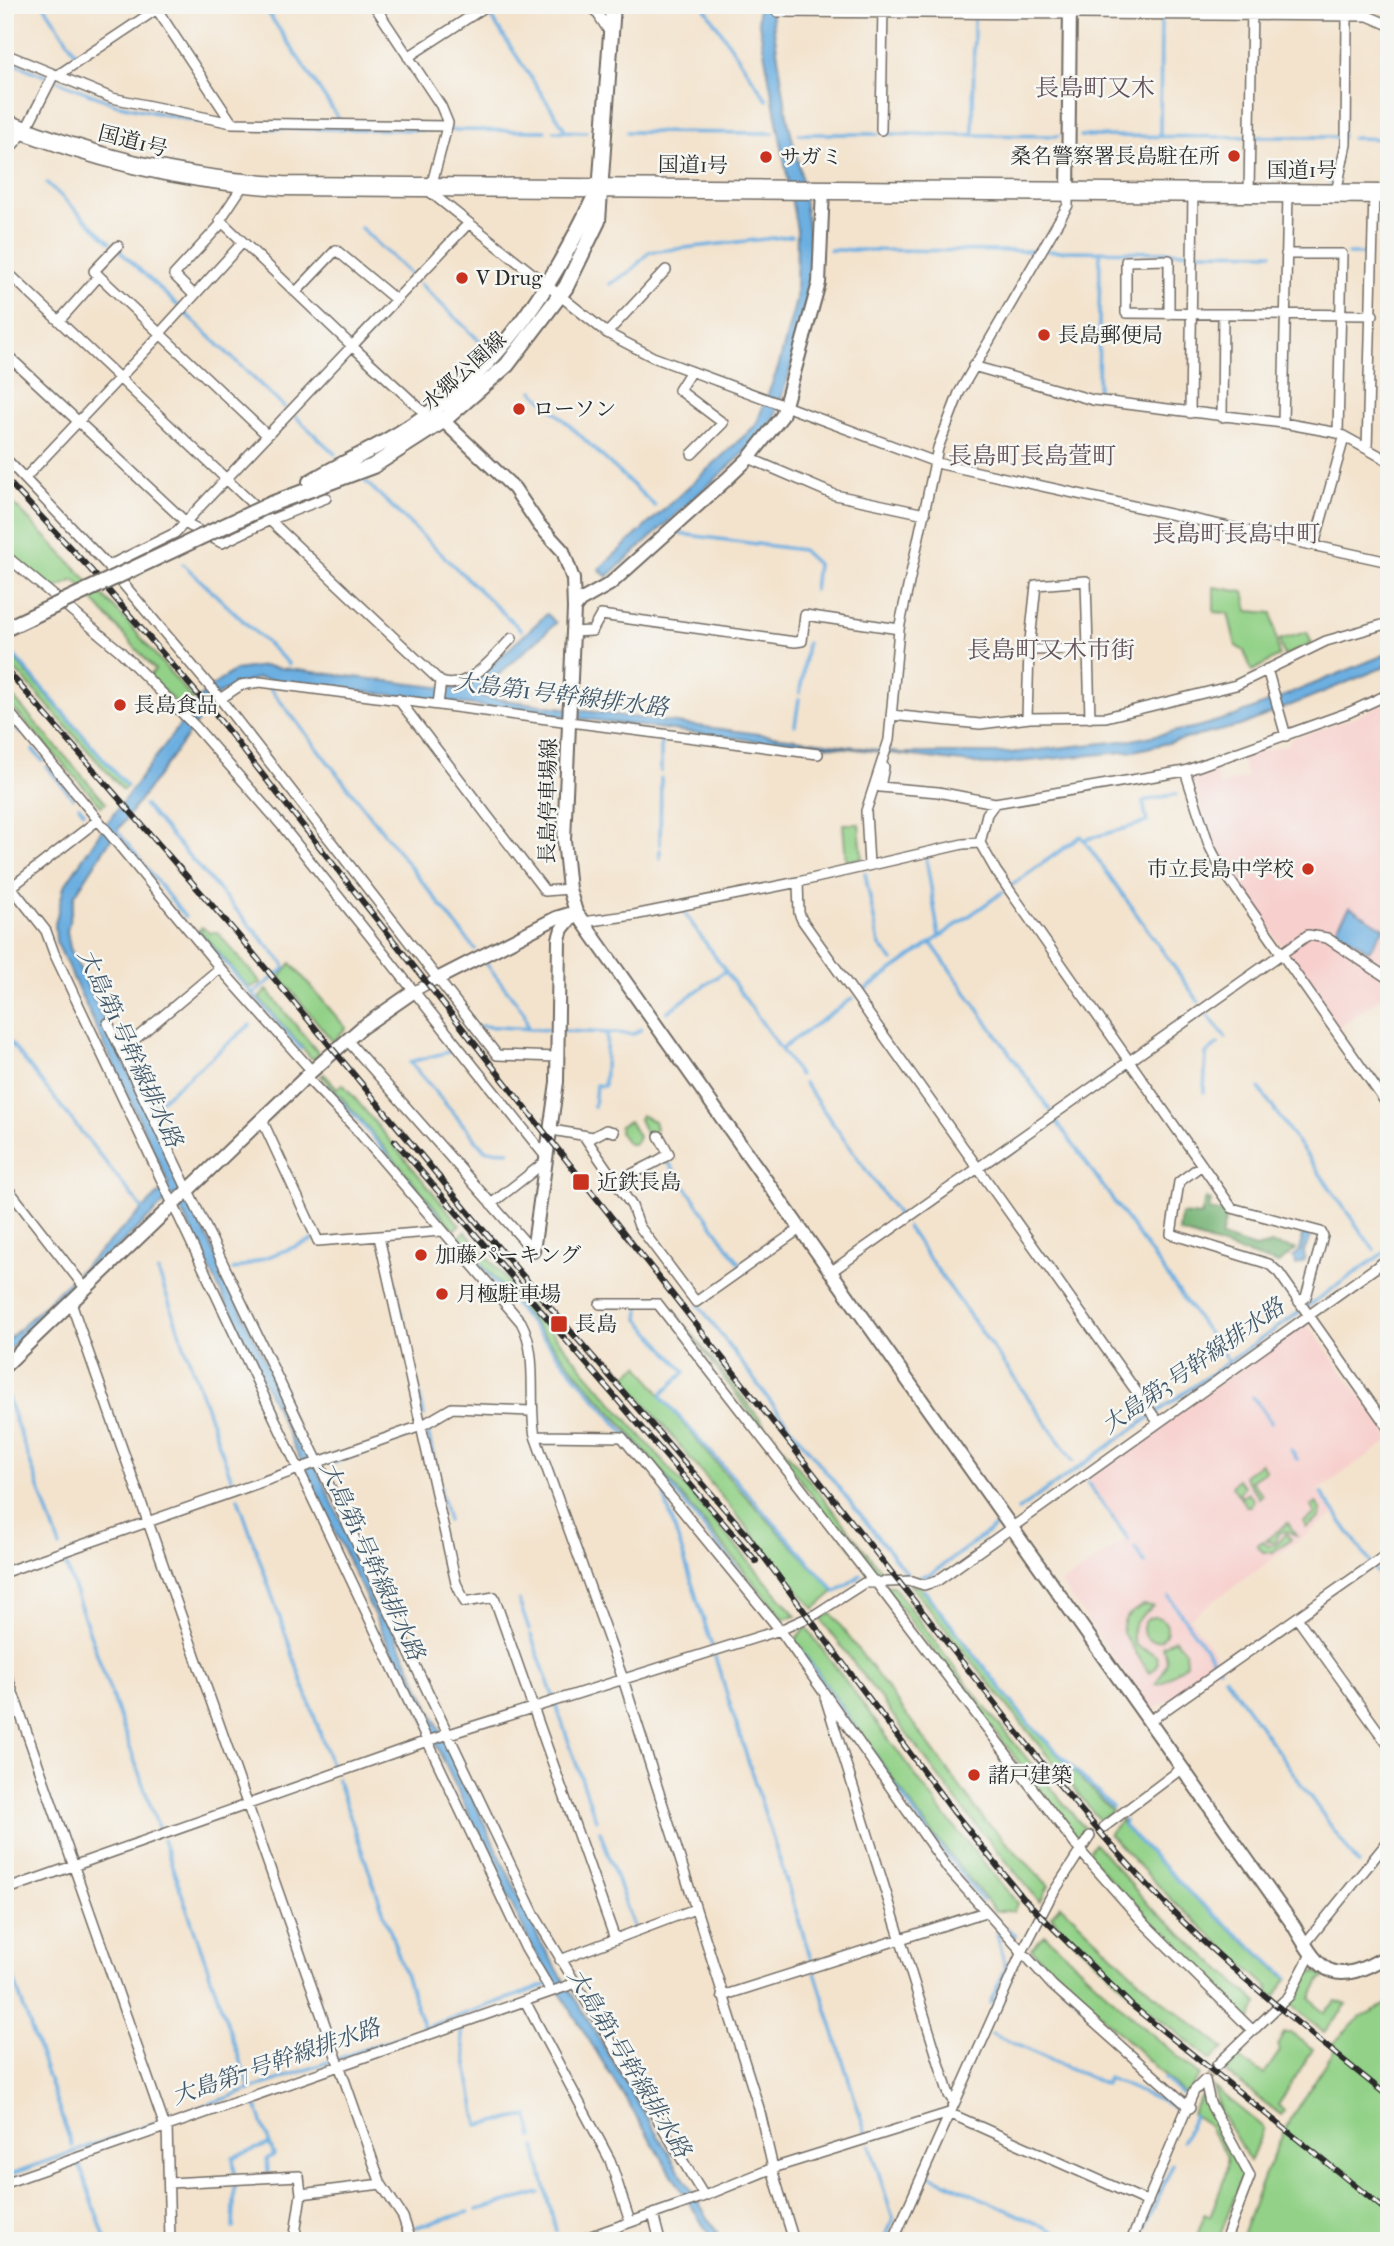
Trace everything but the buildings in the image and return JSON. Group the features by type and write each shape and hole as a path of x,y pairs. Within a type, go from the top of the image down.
{"highway":[{"name":"国道1号","path":"5,123 129,165 244,184 1381,194"}],"main road":[{"name":"水郷公園線","path":"434,415 507,365 559,297 598,221 605,155 613,5"},
{"name":"水郷公園線","path":"5,629 271,504 373,466 434,415 494,358 521,327 548,286 600,186"}],"street":[{"path":"374,5 441,106 447,129 428,187 468,224 559,297 607,333 634,348 935,461 992,476 1389,562"},
{"path":"408,57 488,5"},
{"path":"592,5 611,35"},
{"path":"778,5 777,12 883,9 1252,10 1368,16 1389,25"},
{"path":"5,154 25,131 56,74 158,7 232,123"},
{"path":"881,130 883,9"},
{"path":"1070,9 1068,205 973,366 952,408 935,461 899,629 891,715 880,787 938,792 995,803 1185,771 1350,712 1389,694"},
{"path":"1249,193 1252,10"},
{"path":"1336,193 1346,144 1347,16"},
{"path":"5,54 112,98 232,123 447,129"},
{"path":"244,184 220,220 222,223 352,346 434,415"},
{"path":"574,609 580,601 610,584 749,458 784,404 819,284 816,189"},
{"path":"1190,413 1194,192"},
{"path":"1283,423 1288,193"},
{"path":"1367,449 1381,194"},
{"path":"194,295 174,275 222,223"},
{"path":"108,566 175,533 468,224"},
{"path":"25,478 243,242"},
{"path":"118,246 94,271 267,435"},
{"path":"296,292 336,250 396,300"},
{"path":"1286,254 1342,254 1341,436 1314,545"},
{"path":"1168,314 1169,260 1126,261 1126,313 1168,314 1285,315 1373,315"},
{"path":"5,270 441,684 453,685 477,672 512,638"},
{"path":"607,333 666,270"},
{"path":"59,321 99,276"},
{"path":"1222,417 1223,314"},
{"path":"5,353 185,522 222,542 326,498"},
{"path":"973,366 1093,400 1283,423 1341,436 1389,461"},
{"path":"691,371 679,390 723,423 692,454"},
{"name":"長島停車場線","path":"434,415 514,488 539,525 563,551 573,579 564,840 569,889 580,917 832,1271 1307,1950"},
{"path":"5,458 108,566 207,683 496,1055 557,1057"},
{"path":"749,458 835,495 925,514"},
{"path":"5,555 120,650 196,727 283,827 545,1159"},
{"path":"1027,718 1029,650 1036,585 1086,581 1090,718"},
{"path":"572,632 592,631 601,615 795,642 802,641 806,615 899,629"},
{"path":"891,715 980,724 1027,718 1090,718 1218,691 1346,633 1389,623"},
{"path":"1029,650 1088,649"},
{"path":"1267,669 1286,736"},
{"path":"219,698 241,685 260,682 818,754"},
{"path":"438,703 441,684"},
{"path":"398,699 545,891 569,889"},
{"path":"5,707 309,1075 521,1322 530,1339 530,1411 535,1436 623,1679 759,2108 794,2241"},
{"path":"869,865 866,811 886,752"},
{"path":"1185,771 1209,845 1218,863 1389,1107"},
{"path":"995,803 987,814 980,843 996,871 1232,1208 1321,1232 1323,1236 1304,1309"},
{"path":"100,822 7,886 46,931 526,1949 551,1988"},
{"path":"5,1366 71,1303 84,1286 347,1040 380,1013 437,979 556,918 634,915 980,843"},
{"path":"798,883 799,913 802,920 1157,1421"},
{"path":"533,1251 545,1159 552,1130 557,1057 559,939 562,929 580,917"},
{"path":"832,1271 979,1170 1308,935 1319,935 1389,979"},
{"path":"121,1051 220,968"},
{"path":"108,1023 446,1735 535,1916 571,1984 702,2197"},
{"path":"347,1040 533,1251"},
{"path":"262,1121 318,1241 441,1231"},
{"path":"552,1130 593,1137 606,1130 614,1132"},
{"path":"584,1136 632,1206 639,1226 696,1302 801,1228"},
{"path":"617,1183 669,1154 659,1136"},
{"path":"491,1204 545,1159"},
{"path":"1202,1166 1180,1182 1171,1234 1269,1264 1389,1429"},
{"path":"5,1185 84,1286"},
{"path":"5,1203 13,1196"},
{"path":"379,1237 456,1583 465,1602 494,1597 615,1939"},
{"path":"5,1890 428,1741 780,1630 816,1614 864,1583 912,1580 924,1584 937,1581 1157,1421 1304,1309 1389,1258"},
{"path":"71,1303 382,2184 403,2217 411,2241"},
{"path":"600,1304 658,1304 1081,1852 1144,1923 1252,2031"},
{"path":"5,1572 421,1426 452,1408 530,1411"},
{"path":"535,1436 622,1437 780,1630 823,1688 918,1829 985,1912 1021,1954 1190,2108"},
{"path":"1148,1722 1389,1553"},
{"path":"1297,1618 1389,1746"},
{"path":"5,1670 164,2124 170,2241"},
{"path":"823,1688 954,2102"},
{"path":"1104,1826 1181,1769"},
{"path":"893,2241 1021,1954 1049,1898 1090,1836"},
{"path":"1217,2065 1289,1996 1307,1950 1389,1840"},
{"path":"560,1960 695,1909"},
{"path":"722,1996 985,1912"},
{"path":"1307,1950 1324,1968 1349,1973 1389,1955"},
{"path":"5,2183 338,2061 525,2001 551,1988 571,1984"},
{"path":"525,2001 610,2160 630,2222"},
{"path":"1131,2241 1190,2108 1194,2091 1205,2080 1210,2103 1250,2176 1225,2241"},
{"path":"577,2241 773,2169 949,2113 1148,2202"},
{"path":"169,2183 299,2175 301,2194 294,2241"},
{"path":"301,2194 382,2184"},
{"path":"653,2214 660,2241"},
{"path":"5,2233 8,2241"}],"shaded area":[{"name":"市立長島中学校","path":"1389,701 1389,991 1338,1028 1219,856 1210,838 1194,779 1200,767 1212,763 1220,786 1247,777 1240,756 1288,745 1291,739 1350,719"},
{"path":"1306,1322 1389,1435 1389,1441 1317,1491 1334,1515 1190,1618 1223,1665 1152,1711 1061,1584 1129,1537 1087,1478"}],"green space":[{"path":"5,495 125,619 193,699 184,711 149,676 155,670 75,580 54,589 5,552"},
{"path":"1214,587 1244,592 1248,611 1272,613 1279,656 1252,671 1244,651 1236,646 1228,613 1214,612"},
{"path":"1307,632 1312,644 1284,656 1279,640"},
{"path":"5,648 127,786 123,790 5,658"},
{"path":"5,688 106,803 101,806 5,699"},
{"path":"843,824 859,824 862,858 846,861"},
{"path":"202,927 210,933 217,932 261,983 249,988 199,930"},
{"path":"291,963 346,1028 333,1042 280,977"},
{"path":"267,990 320,1055 312,1059 259,998"},
{"path":"324,1074 337,1088 343,1084 460,1225 454,1230 321,1076"},
{"path":"641,1115 654,1121 656,1128 651,1135 646,1135 639,1119"},
{"path":"629,1121 639,1138 634,1144 628,1144 619,1132 620,1126"},
{"path":"1206,1198 1211,1201 1209,1210 1227,1214 1221,1237 1255,1248 1272,1244 1296,1249 1278,1264 1179,1232 1181,1214 1201,1216"},
{"path":"465,1231 796,1616 784,1619 628,1431 458,1237"},
{"path":"664,1299 883,1573 872,1575"},
{"path":"639,1365 708,1453 835,1591 814,1609 624,1378"},
{"path":"1261,1463 1266,1471 1251,1481 1262,1495 1259,1498 1244,1476"},
{"path":"1237,1479 1244,1486 1239,1494 1242,1497 1248,1493 1254,1500 1250,1506 1246,1506 1232,1486"},
{"path":"1316,1503 1321,1509 1320,1518 1306,1528 1304,1522 1315,1514 1311,1506"},
{"path":"1288,1523 1296,1535 1286,1531 1279,1533 1274,1542 1266,1540"},
{"path":"1286,1534 1291,1539 1272,1552 1263,1552 1257,1545 1263,1541 1268,1546 1276,1544"},
{"path":"883,1585 893,1586 991,1715 1086,1830 1079,1841"},
{"path":"910,1585 919,1586 1029,1724 1112,1811 1100,1821"},
{"path":"1143,1605 1153,1606 1136,1622 1133,1637 1135,1645 1157,1658 1157,1667 1149,1673 1123,1633 1125,1619"},
{"path":"831,1613 984,1819 1049,1886 1040,1902 962,1808 821,1619"},
{"path":"1155,1617 1166,1624 1167,1629 1160,1640 1155,1641 1144,1634 1143,1629 1150,1618"},
{"path":"806,1627 946,1817 1017,1903 1013,1911 995,1911 924,1823 795,1640"},
{"path":"1175,1639 1185,1651 1186,1664 1162,1683 1155,1684 1167,1662 1162,1646"},
{"path":"1122,1819 1123,1826 1191,1895 1287,1979 1275,1997 1268,1992 1269,1988 1173,1901 1109,1834"},
{"path":"1095,1843 1148,1904 1258,2003 1250,2021 1150,1924 1087,1854"},
{"path":"1061,1905 1154,1994 1224,2048 1211,2060 1145,2007 1060,1927 1051,1916"},
{"path":"1045,1935 1200,2076 1185,2095 1031,1949"},
{"path":"1316,1972 1326,1976 1320,1980 1310,1999 1324,2013 1336,2001 1347,2005 1324,2033 1290,2003 1305,1975"},
{"path":"1389,2003 1389,2241 1240,2241 1267,2169 1290,2119 1336,2048 1331,2045 1362,2016"},
{"path":"1284,2033 1290,2033 1313,2049 1278,2105 1284,2111 1281,2115 1224,2071 1238,2058 1264,2074 1280,2051 1278,2044"},
{"path":"1212,2086 1264,2128 1250,2161 1214,2102 1220,2107"},
{"path":"1201,2095 1243,2174 1218,2241 1195,2241 1205,2214 1210,2216 1227,2168 1226,2155 1209,2125 1192,2114"}],"water":[{"path":"758,5 770,5 788,121 800,170 811,249 811,281 789,375 774,419 767,429 607,577 599,569 756,425 778,368 796,300 797,230 758,18"},
{"path":"547,614 556,623 479,692 482,697 900,753 1010,753 1132,740 1197,727 1238,715 1389,653 1389,664 1382,668 1240,726 1134,751 987,765 822,745 816,748 257,678 218,694 109,842 75,895 67,931 70,948 540,1941 722,2241 713,2241 533,1949 174,1194 5,1353 5,1343 169,1184 56,941 55,924 64,887 101,831 205,691 235,670 264,666 453,689 472,683"},
{"path":"1350,907 1384,928 1369,951 1336,929"},
{"path":"1308,1233 1311,1237 1304,1251 1305,1261 1296,1265 1293,1257 1300,1251 1302,1234"}],"waterway":[{"path":"44,5 77,55 57,68"},
{"path":"263,5 339,119"},
{"path":"703,5 767,100"},
{"path":"1343,5 1343,11"},
{"path":"487,11 566,131"},
{"path":"1160,137 1161,18"},
{"path":"973,135 974,20"},
{"path":"8,61 45,76"},
{"path":"58,81 115,104 223,127"},
{"path":"233,128 545,131"},
{"path":"554,131 586,132"},
{"path":"627,132 773,133"},
{"path":"1329,182 1342,133"},
{"path":"799,134 878,134"},
{"path":"886,134 1058,136"},
{"path":"1081,136 1246,137"},
{"path":"1254,137 1342,137"},
{"path":"1352,138 1389,139"},
{"path":"47,183 110,242"},
{"path":"361,228 411,275"},
{"path":"610,284 631,271 649,252 792,236"},
{"path":"830,250 1035,251"},
{"path":"120,251 178,306"},
{"path":"1047,251 1190,252"},
{"path":"1098,391 1100,251"},
{"path":"1197,252 1272,253"},
{"path":"1348,254 1368,254"},
{"path":"420,284 486,347"},
{"path":"185,313 284,407"},
{"path":"533,391 655,506"},
{"path":"296,417 335,454"},
{"path":"365,481 521,630"},
{"path":"681,534 802,550 817,564 814,590"},
{"path":"183,564 289,664"},
{"path":"800,693 807,643"},
{"path":"5,645 127,786"},
{"path":"270,688 475,949"},
{"path":"795,725 799,699"},
{"path":"5,715 20,733"},
{"path":"661,741 661,772"},
{"path":"33,750 43,761"},
{"path":"47,767 73,798"},
{"path":"660,845 661,778"},
{"path":"1084,840 1147,822 1143,801 1177,794"},
{"path":"144,805 284,964 284,969 253,994"},
{"path":"79,806 84,812"},
{"path":"115,828 185,917"},
{"path":"1012,885 1081,836 1199,1002"},
{"path":"660,850 660,858"},
{"path":"926,857 939,937"},
{"path":"865,873 879,944 893,961"},
{"path":"860,993 1003,892"},
{"path":"683,911 799,1075"},
{"path":"198,932 301,1049"},
{"path":"931,943 1050,1110"},
{"path":"485,962 524,1012 528,1029"},
{"path":"667,1012 725,971"},
{"path":"781,1049 853,998"},
{"path":"1208,1015 1226,1038"},
{"name":"大島第1号幹線排水路","path":"153,1107 250,1025"},
{"path":"480,1026 550,1030"},
{"path":"563,1031 634,1034 641,1029"},
{"path":"594,1107 596,1085 604,1086 607,1033"},
{"path":"5,1036 145,1212"},
{"path":"1204,1092 1206,1054 1218,1044"},
{"path":"452,1051 410,1062 485,1150 509,1151"},
{"path":"804,1083 899,1216"},
{"path":"326,1086 357,1118 448,1228"},
{"path":"1259,1088 1374,1250"},
{"path":"1057,1122 1229,1362"},
{"path":"668,1162 740,1264"},
{"path":"907,1227 1073,1461"},
{"path":"233,1270 313,1240"},
{"path":"459,1240 672,1488 780,1622"},
{"path":"385,1242 424,1416"},
{"name":"大島第3号幹線排水路","path":"1018,1510 1389,1249"},
{"path":"158,1271 234,1486"},
{"path":"699,1305 770,1401 908,1575"},
{"path":"640,1307 639,1319 685,1372 661,1395 665,1401 836,1592 861,1575"},
{"path":"5,1391 60,1547"},
{"path":"1253,1397 1271,1422"},
{"path":"427,1429 441,1490"},
{"name":"大島第1号幹線排水路","path":"330,1464 417,1433"},
{"path":"1291,1450 1297,1459"},
{"path":"1087,1482 1129,1540"},
{"path":"1321,1493 1370,1562"},
{"path":"664,1495 712,1646"},
{"path":"442,1496 448,1521"},
{"path":"238,1498 333,1770"},
{"path":"921,1576 931,1574 995,1527"},
{"path":"1135,1548 1145,1564"},
{"path":"63,1557 159,1830"},
{"path":"1375,1570 1389,1589"},
{"path":"924,1590 1029,1724 1112,1807"},
{"path":"1169,1597 1219,1668"},
{"path":"519,1601 529,1630"},
{"path":"531,1635 553,1696"},
{"path":"795,1642 922,1824 983,1901"},
{"path":"715,1657 812,1962"},
{"path":"1225,1677 1358,1864"},
{"path":"556,1705 596,1820"},
{"path":"337,1779 424,2028"},
{"path":"1125,1820 1124,1826 1191,1894 1288,1978"},
{"path":"600,1831 634,1928"},
{"path":"163,1840 250,2089"},
{"path":"1369,1876 1389,1851"},
{"path":"1008,1929 1015,1936"},
{"path":"990,2003 1006,1968 997,1934"},
{"path":"5,1954 72,2146"},
{"path":"1033,1956 1098,2020"},
{"path":"815,1972 866,2134"},
{"name":"大島第7号幹線排水路","path":"5,2176 558,1981"},
{"path":"461,2031 478,2125 528,2116 533,2137"},
{"path":"992,2034 1105,2084 1108,2078 1177,2108"},
{"path":"1164,2079 1181,2094"},
{"path":"255,2103 274,2155 267,2159 268,2172"},
{"path":"1183,2141 1194,2116"},
{"path":"235,2175 233,2157 270,2144"},
{"path":"870,2145 893,2219 884,2241"},
{"path":"535,2147 556,2231"},
{"path":"1139,2241 1173,2164"},
{"path":"80,2166 106,2241"},
{"path":"930,2175 1076,2241"},
{"path":"233,2228 235,2182"},
{"path":"477,2210 540,2193"},
{"path":"416,2227 469,2212"}],"tunnel":[{"path":"1205,2080 1217,2065"}],"railway":[{"path":"5,478 90,569 214,713 1088,1819 1144,1882 1204,1942 1389,2097"},
{"path":"5,668 237,934 484,1231 749,1537 953,1811 1023,1898 1130,2004 1389,2213"},
{"path":"395,1141 756,1561"}],"place":[{"name":"桑名警察署長島駐在所","path":"1234,156"},
{"name":"サガミ","path":"766,157"},
{"name":"V Drug","path":"462,278"},
{"name":"長島郵便局","path":"1044,335"},
{"name":"ローソン","path":"519,409"},
{"name":"長島食品","path":"120,705"},
{"name":"市立長島中学校","path":"1308,869"},
{"name":"近鉄長島","path":"581,1182"},
{"name":"加藤パーキング","path":"421,1255"},
{"name":"月極駐車場","path":"442,1294"},
{"name":"長島","path":"559,1324"},
{"name":"諸戸建築","path":"974,1775"}],"district":[{"name":"長島町又木","path":"1095,88"},
{"name":"長島町長島萱町","path":"1032,456"},
{"name":"長島町長島中町","path":"1236,534"},
{"name":"長島町又木市街","path":"1051,650"}]}
